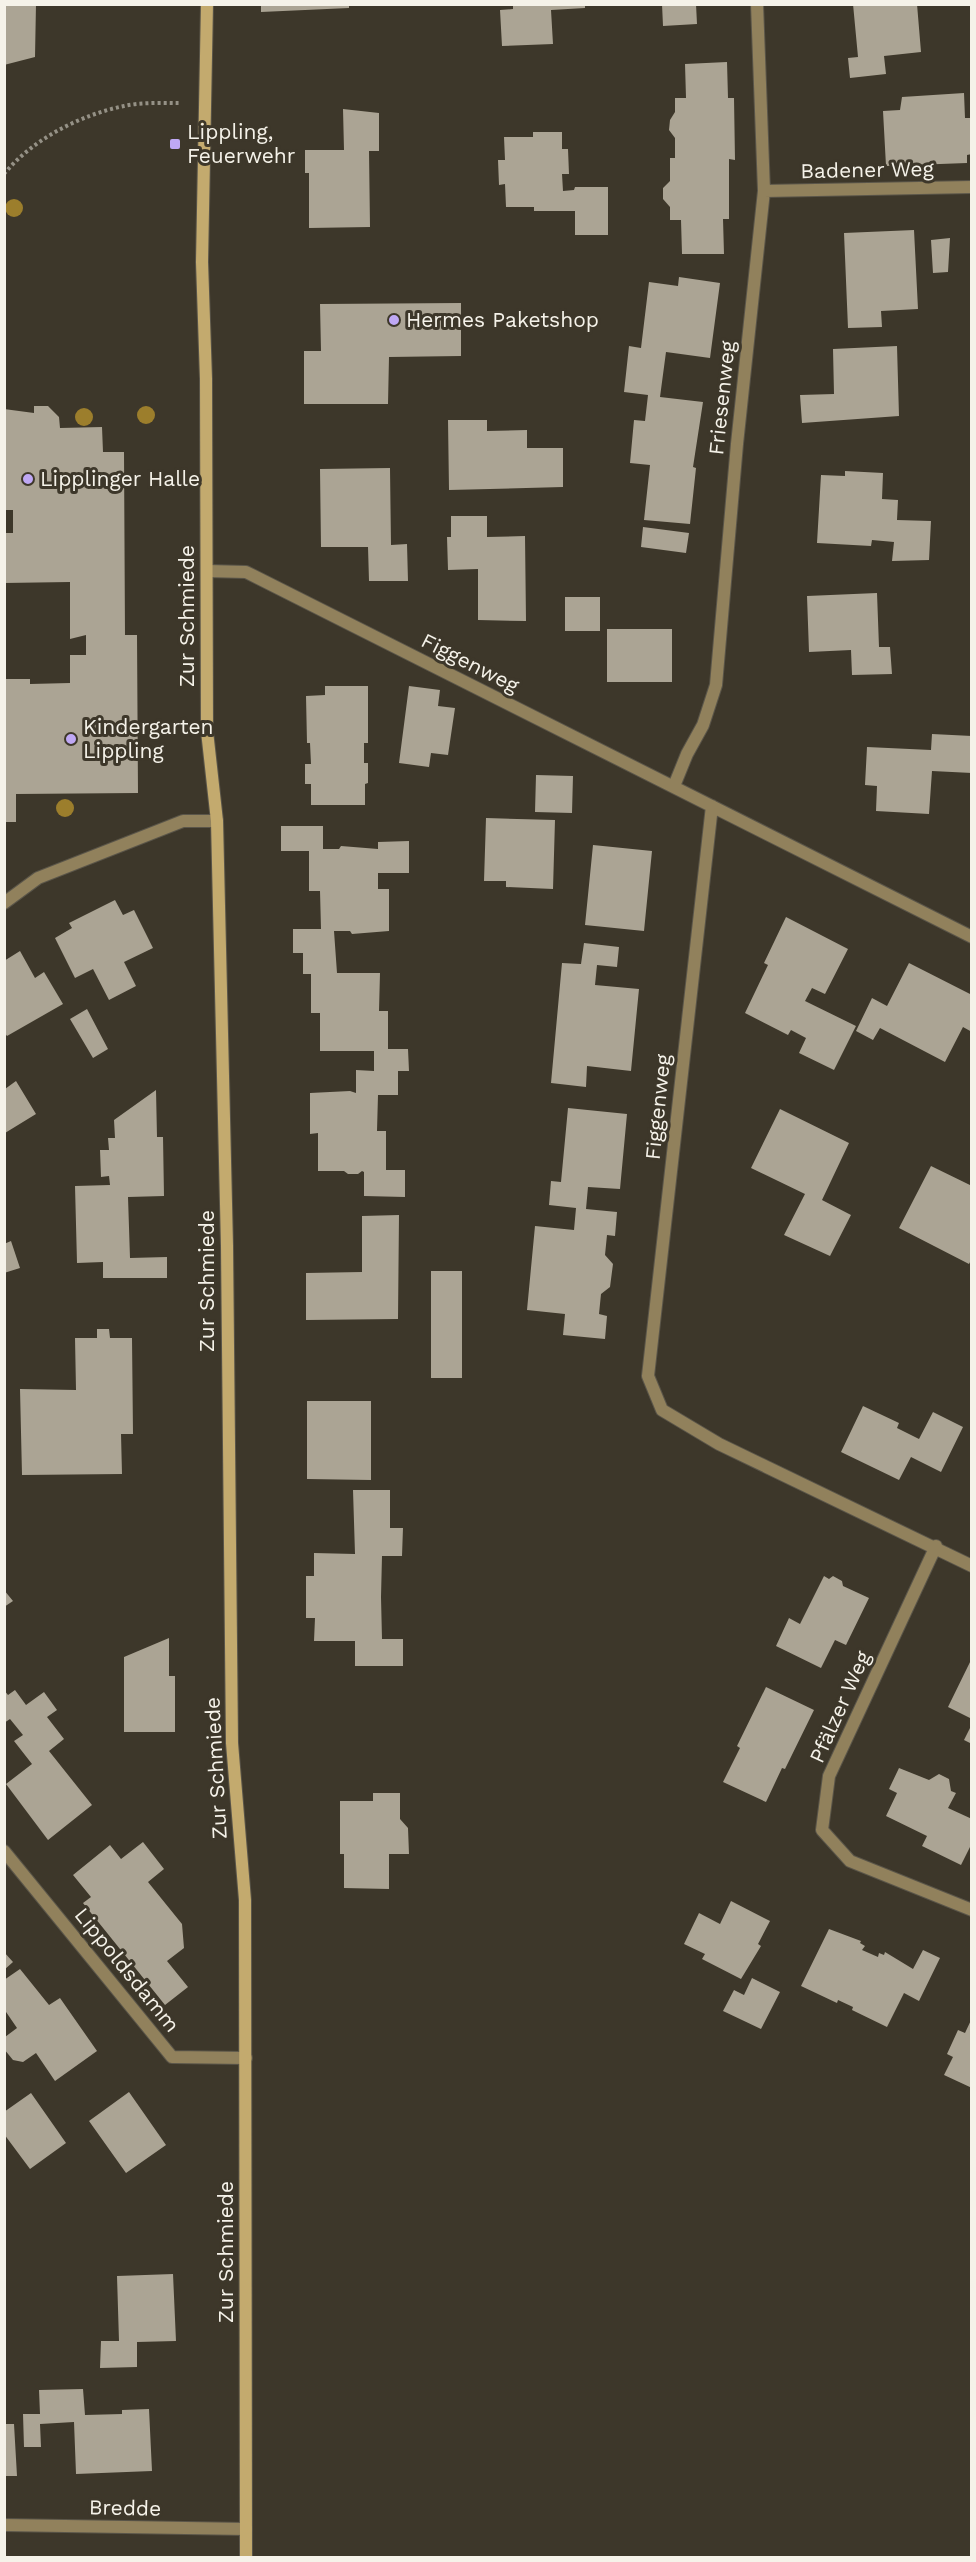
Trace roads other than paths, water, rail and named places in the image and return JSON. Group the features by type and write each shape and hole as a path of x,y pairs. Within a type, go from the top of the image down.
{"street":[{"name":"Zur Schmiede","path":"207,4 202,262 206,379 207,731 217,821 227,1246 232,1743 245,1900 246,2558"},
{"name":"Friesenweg","path":"674,786 687,754 703,725 716,685 737,444 764,191 758,4"},
{"name":"Badener Weg","path":"764,191 972,187"},
{"name":"Figgenweg","path":"207,571 246,572 972,937"},
{"name":"Figgenweg","path":"712,806 648,1376 662,1410 718,1444 936,1546"},
{"path":"4,903 38,878 183,821 217,821"},
{"path":"936,1546 972,1566"},
{"name":"Pfälzer Weg","path":"936,1546 829,1776 822,1830 850,1861 972,1910"},
{"name":"Lippoldsdamm","path":"4,1851 172,2056 246,2058"},
{"name":"Bredde","path":"4,2525 246,2529"}],"place":[{"name":"Lippling, Feuerwehr","path":"175,144"},
{"name":"Hermes Paketshop","path":"394,320"},
{"name":"Lipplinger Halle","path":"28,479"},
{"name":"Kindergarten Lippling","path":"71,739"}]}
